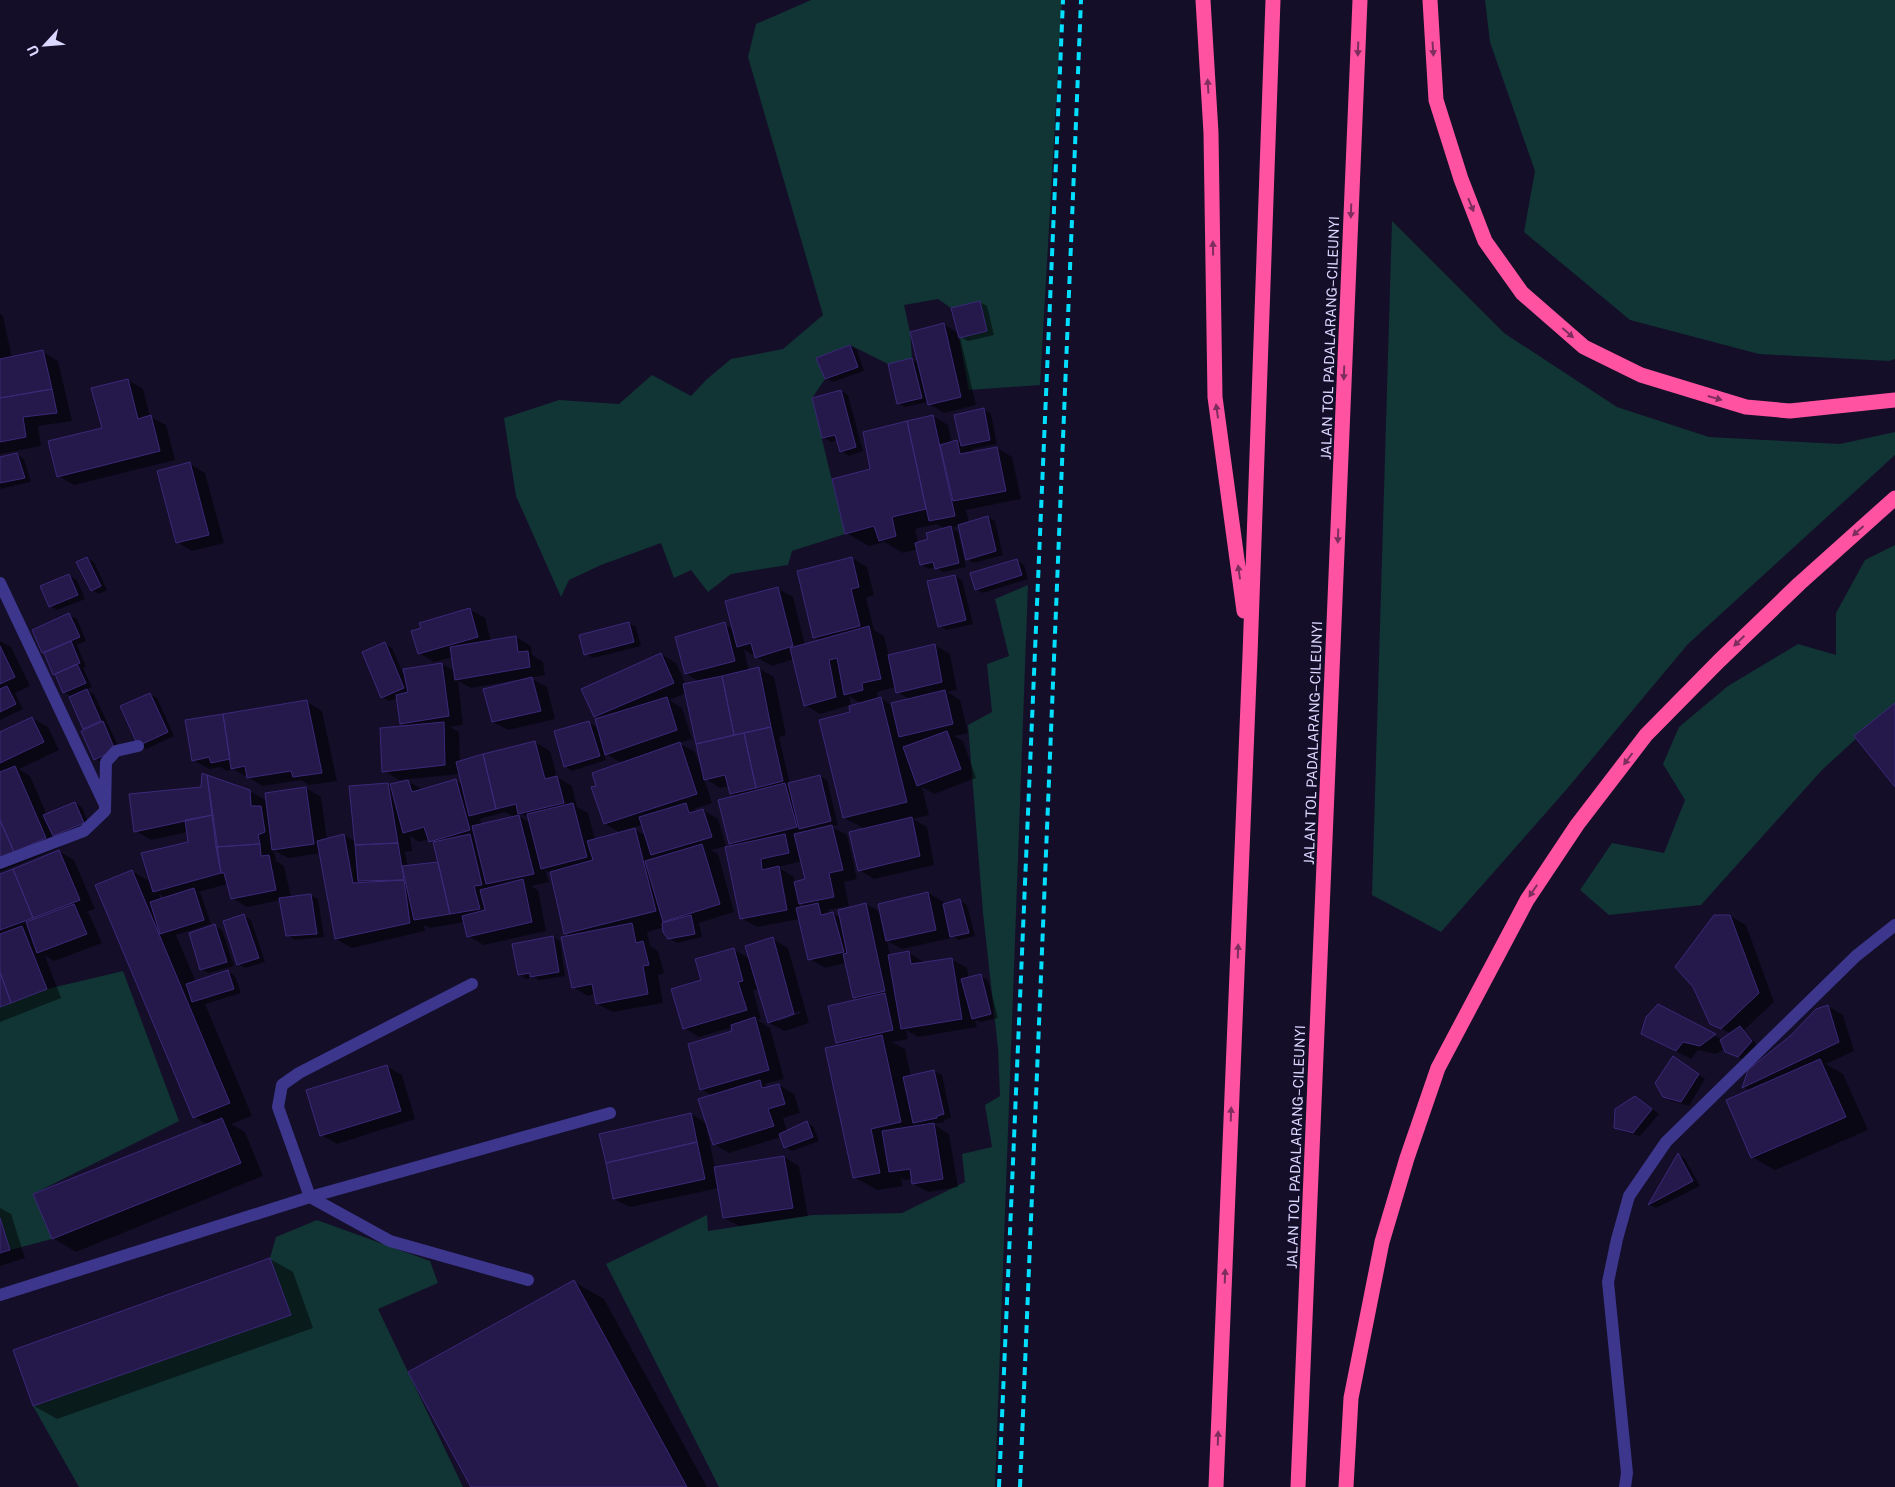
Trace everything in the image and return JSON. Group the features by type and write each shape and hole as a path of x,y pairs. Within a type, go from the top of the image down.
{"highway":[{"path":"1203,0 1210,133 1215,397 1250,655"},
{"path":"1216,1487 1250,655 1273,0"},
{"name":"JALAN TOL PADALARANG–CILEUNYI","path":"1298,1487 1360,0"},
{"path":"1430,0 1436,100 1461,180 1485,241 1522,293 1584,347 1641,375 1746,407 1790,411 1895,400"},
{"path":"1346,1487 1351,1398 1382,1242 1407,1158 1438,1068 1527,900 1577,825 1646,735 1792,590 1895,498"}],"street":[{"path":"0,583 104,803"},
{"path":"0,863 84,831 105,811 106,762 116,751 138,746"},
{"path":"1625,1487 1627,1473 1608,1282 1629,1196 1666,1142 1856,956 1895,924"},
{"path":"472,984 299,1073 282,1085 278,1107 310,1197 390,1241 528,1280"},
{"path":"0,1295 310,1197 610,1113"}],"green space":[{"path":"811,0 1062,0 1040,385 969,390 959,338 987,331 980,301 951,308 938,299 904,305 910,332 912,358 888,364 850,345 816,358 825,379 812,398 845,534 792,551 788,565 731,574 708,592 691,570 674,578 661,543 601,565 569,580 561,597 516,496 504,418 559,400 619,404 652,375 691,396 707,379 731,359 783,349 823,315 748,57 756,24"},
{"path":"1485,0 1895,0 1895,359 1889,361 1759,354 1630,320 1524,232 1535,171 1490,42"},
{"path":"1392,221 1504,333 1617,407 1709,437 1840,444 1895,432 1895,455 1688,644 1566,790 1441,932 1372,895"},
{"path":"1895,545 1895,703 1822,770 1701,905 1609,915 1580,890 1612,843 1664,853 1685,800 1663,764 1679,727 1728,686 1798,644 1836,655 1836,613 1865,560"},
{"path":"1028,585 995,1487 719,1487 606,1264 707,1215 708,1231 812,1215 902,1213 965,1182 962,1154 992,1147 985,1105 1000,1096 998,1048 983,913 968,725 992,712 987,664 1009,656 995,599"},
{"path":"123,971 179,1121 33,1194 52,1239 10,1250 0,1218 0,1007 47,989"},
{"path":"317,1220 430,1261 438,1283 378,1309 463,1487 79,1487 33,1406 290,1315 270,1258 276,1237"}],"building":[{"path":"980,301 987,331 959,338 951,308"},
{"path":"944,323 961,397 928,405 910,332"},
{"path":"850,345 858,367 825,379 816,358"},
{"path":"43,350 52,389 0,398 0,359"},
{"path":"912,358 922,398 897,404 888,364"},
{"path":"128,379 138,419 151,415 160,451 57,477 48,441 102,428 91,388"},
{"path":"52,389 57,413 23,417 26,437 0,442 0,398"},
{"path":"841,390 856,447 840,452 835,435 822,438 812,398"},
{"path":"984,408 990,440 961,446 954,415"},
{"path":"933,415 955,516 929,521 907,421"},
{"path":"907,421 926,509 892,517 896,536 879,541 874,526 845,534 832,479 870,469 863,432"},
{"path":"957,440 960,454 997,447 1006,491 953,501 940,445"},
{"path":"17,453 25,478 0,483 0,457"},
{"path":"190,462 209,535 176,543 157,471"},
{"path":"988,516 996,551 966,560 958,525"},
{"path":"951,526 959,563 935,569 933,562 920,565 915,543 928,539 926,533"},
{"path":"87,557 101,586 91,591 76,562"},
{"path":"852,557 859,587 851,589 860,626 813,638 797,571"},
{"path":"1017,559 1022,575 975,590 970,573"},
{"path":"69,574 78,595 49,607 40,586"},
{"path":"955,575 966,620 938,627 927,581"},
{"path":"778,587 793,646 755,658 751,643 737,647 725,601"},
{"path":"470,608 478,637 418,654 411,631 421,628 419,623"},
{"path":"69,613 80,637 42,653 32,630"},
{"path":"629,622 634,642 584,655 579,635"},
{"path":"725,622 735,661 685,674 675,637"},
{"path":"869,626 881,679 862,683 863,690 844,695 837,658 829,660 836,697 804,706 790,648"},
{"path":"516,636 518,652 528,651 530,667 455,680 450,647"},
{"path":"71,641 80,663 53,675 44,653"},
{"path":"385,642 404,688 381,698 362,652"},
{"path":"935,644 942,682 896,693 888,655"},
{"path":"0,646 15,677 0,684"},
{"path":"661,653 674,683 594,717 581,689"},
{"path":"442,663 449,716 400,724 396,695 408,692 403,669"},
{"path":"77,664 86,683 63,693 55,674"},
{"path":"759,667 771,727 734,735 722,676"},
{"path":"722,676 734,735 696,744 683,684"},
{"path":"532,677 541,711 492,722 483,689"},
{"path":"7,686 16,704 0,712 0,689"},
{"path":"87,689 101,721 83,729 69,697"},
{"path":"945,690 953,724 899,737 891,703"},
{"path":"150,693 168,732 138,746 120,706"},
{"path":"667,697 677,730 605,755 595,719"},
{"path":"881,697 907,802 843,818 819,720 850,712 849,706"},
{"path":"307,700 322,773 293,777 291,771 247,778 245,766 231,769 223,714"},
{"path":"1895,703 1895,787 1854,736"},
{"path":"223,714 230,759 211,763 209,757 192,761 185,720"},
{"path":"32,717 44,742 0,763 0,732"},
{"path":"103,721 115,750 94,760 81,731"},
{"path":"589,721 600,756 564,767 554,731"},
{"path":"444,722 445,765 382,772 380,728"},
{"path":"771,727 783,781 756,788 744,733"},
{"path":"947,731 961,769 917,786 903,747"},
{"path":"744,733 756,788 730,794 725,775 704,780 696,744"},
{"path":"535,741 545,779 557,776 564,803 518,814 516,804 496,809 483,754"},
{"path":"680,742 697,794 604,824 591,787 596,786 592,773"},
{"path":"483,754 496,809 469,816 456,762"},
{"path":"15,766 46,838 14,852 0,820 0,772"},
{"path":"202,773 207,775 213,815 134,832 129,794 201,787"},
{"path":"207,775 250,790 251,806 261,806 265,832 258,835 260,844 216,847"},
{"path":"820,775 831,821 799,829 788,783"},
{"path":"456,779 470,830 429,842 424,827 403,833 390,784 408,780 412,792"},
{"path":"388,783 398,843 355,845 349,786"},
{"path":"785,783 797,827 729,844 718,800"},
{"path":"306,787 314,844 272,850 265,793"},
{"path":"75,802 84,823 53,836 43,815"},
{"path":"573,803 587,857 541,869 527,814"},
{"path":"686,803 689,813 703,809 712,837 651,855 639,817"},
{"path":"213,815 221,873 153,892 141,853 188,842 185,820"},
{"path":"519,815 534,874 486,884 472,826"},
{"path":"912,817 920,856 858,871 849,832"},
{"path":"0,820 14,852 0,858"},
{"path":"832,825 843,870 829,873 834,897 799,904 794,882 805,879 794,834"},
{"path":"635,828 656,911 564,934 550,872 593,860 587,841"},
{"path":"344,834 353,883 404,880 410,923 335,939 317,841"},
{"path":"470,834 482,885 474,886 480,909 450,914 433,842"},
{"path":"785,834 789,853 761,859 762,870 779,866 787,910 740,919 725,847"},
{"path":"398,843 404,880 358,881 355,845"},
{"path":"260,844 261,856 269,855 276,890 231,899 224,873 221,873 216,847"},
{"path":"702,844 720,904 663,922 645,861"},
{"path":"59,850 80,900 33,918 13,869"},
{"path":"438,862 450,914 414,920 402,866"},
{"path":"13,869 33,918 0,930 0,874"},
{"path":"132,870 230,1103 193,1118 95,885"},
{"path":"523,879 532,922 467,937 462,916 485,910 480,890"},
{"path":"194,888 204,920 160,934 150,902"},
{"path":"928,892 936,930 886,941 878,904"},
{"path":"311,894 317,934 286,936 279,898"},
{"path":"960,899 969,933 950,937 943,904"},
{"path":"818,903 821,915 833,912 844,952 808,960 796,908"},
{"path":"866,903 885,991 853,998 843,954 847,953 838,910"},
{"path":"74,904 87,934 37,953 26,922"},
{"path":"244,914 259,958 237,965 223,921"},
{"path":"691,915 695,934 668,939 663,932 662,923"},
{"path":"1714,915 1730,915 1759,993 1721,1029 1710,1024 1693,987 1675,967"},
{"path":"632,923 636,943 643,941 649,965 643,966 648,994 596,1004 592,984 572,988 561,937"},
{"path":"215,924 227,962 200,970 189,933"},
{"path":"22,926 47,989 11,1003 0,972 0,934"},
{"path":"553,936 559,972 530,977 530,973 518,975 512,944"},
{"path":"773,937 794,1014 768,1023 745,946"},
{"path":"734,948 743,981 738,982 747,1010 683,1029 671,989 701,980 695,959"},
{"path":"909,951 911,964 952,958 962,1019 901,1029 888,955"},
{"path":"228,970 234,989 192,1002 186,984"},
{"path":"0,972 11,1003 0,1007"},
{"path":"981,974 991,1014 972,1019 961,979"},
{"path":"885,993 893,1030 836,1043 828,1006"},
{"path":"1658,1004 1716,1034 1700,1046 1683,1042 1676,1051 1641,1034 1646,1017"},
{"path":"1828,1005 1839,1042 1742,1088 1748,1070 1790,1036 1816,1009"},
{"path":"755,1017 769,1070 700,1090 688,1044 732,1031 731,1025"},
{"path":"1740,1026 1752,1041 1738,1057 1725,1052 1720,1040"},
{"path":"882,1035 901,1122 871,1129 880,1173 853,1178 825,1048"},
{"path":"1673,1056 1699,1074 1681,1102 1663,1097 1655,1083"},
{"path":"1820,1059 1846,1117 1751,1158 1726,1100"},
{"path":"387,1065 401,1111 320,1136 306,1090"},
{"path":"934,1070 944,1114 937,1116 937,1118 913,1123 903,1077"},
{"path":"760,1080 762,1088 779,1084 785,1104 768,1109 774,1126 713,1145 698,1099"},
{"path":"1635,1096 1652,1109 1633,1133 1614,1128 1615,1109"},
{"path":"691,1113 697,1142 606,1163 599,1134"},
{"path":"222,1118 241,1163 52,1239 33,1194"},
{"path":"807,1121 813,1137 784,1148 779,1134"},
{"path":"934,1123 943,1179 912,1184 910,1169 889,1172 882,1131"},
{"path":"697,1142 705,1179 613,1199 606,1163"},
{"path":"1678,1153 1693,1181 1648,1205"},
{"path":"784,1156 793,1208 723,1218 714,1167"},
{"path":"0,1218 10,1250 0,1253"},
{"path":"270,1258 291,1315 33,1406 13,1350"},
{"path":"574,1280 687,1487 471,1487 408,1372"}],"railway":[{"path":"999,1487 1063,0"},
{"path":"1020,1487 1081,0"}]}
